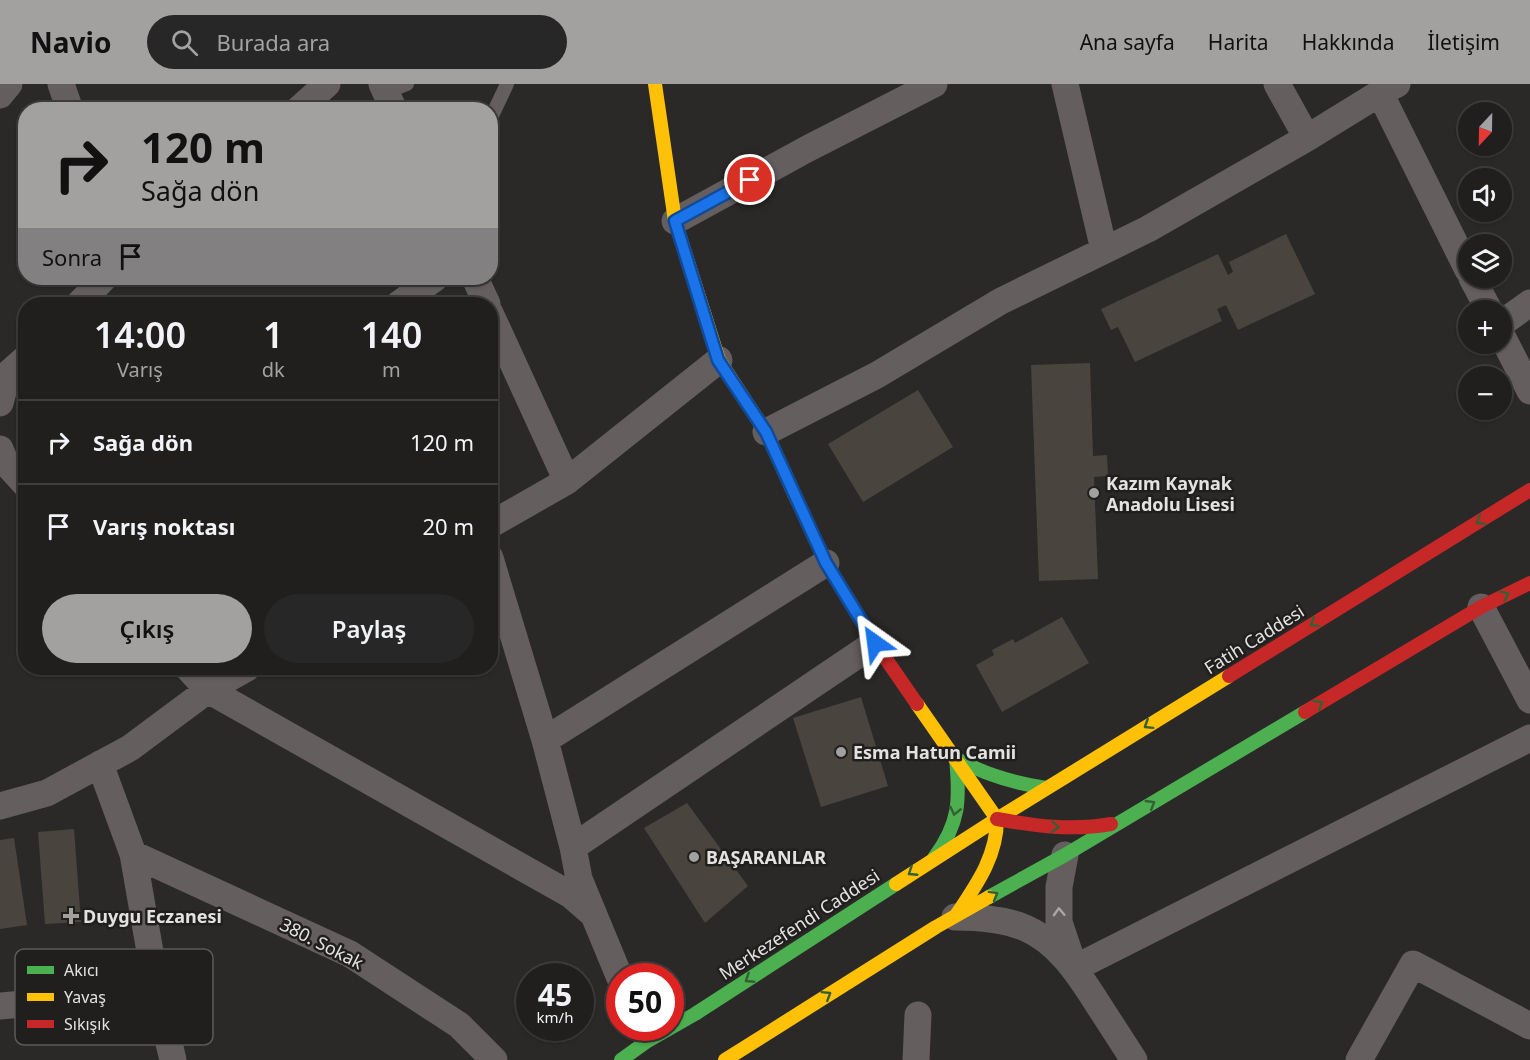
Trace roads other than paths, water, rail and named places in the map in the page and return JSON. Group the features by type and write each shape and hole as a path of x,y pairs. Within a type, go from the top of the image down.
{"main road":[{"path":"655,84 675,221 718,360 766,432 826,563 875,643 997,819 998,831 992,853 955,917"},
{"name":"Fatih Caddesi","path":"997,819 1530,490"},
{"path":"724,1060 936,927 1065,855 1481,607 1530,583"},
{"path":"956,758 989,775 1046,788"},
{"path":"933,859 944,845 957,808 959,792 956,758"},
{"path":"997,819 1053,828 1083,828 1121,822"},
{"name":"Merkezefendi Caddesi","path":"684,1018 695,1014 997,819"},
{"name":"Merkezefendi Caddesi","path":"621,1060 638,1041"}],"street":[{"path":"0,95 9,84"},
{"path":"61,84 67,102"},
{"path":"307,102 327,84"},
{"path":"675,221 807,149 934,84"},
{"path":"1065,84 1104,250"},
{"path":"1277,84 1307,138"},
{"path":"766,432 877,375 1001,301 1148,229 1307,138 1388,88 1458,247"},
{"path":"86,297 97,285"},
{"path":"409,297 425,285"},
{"path":"1512,316 1530,303"},
{"path":"498,330 567,481"},
{"path":"1511,354 1530,390"},
{"path":"498,520 567,481 718,360"},
{"path":"0,403 11,366"},
{"path":"2,463 18,477"},
{"path":"545,740 826,563"},
{"path":"498,584 545,740 579,879 614,963"},
{"path":"1481,607 1530,700"},
{"path":"573,847 875,643"},
{"path":"194,675 208,690 571,895 594,915"},
{"path":"0,806 47,793 130,748 208,690 235,675"},
{"path":"1075,968 1530,738"},
{"path":"100,764 133,854 150,949"},
{"name":"380. Sokak","path":"133,854 350,954 459,1025 494,1060"},
{"path":"1065,855 1059,887 1059,922 1075,968"},
{"path":"955,917 1002,921 1024,928 1048,942 1075,968 1134,1060"},
{"path":"1359,1060 1413,964 1530,1026"},
{"path":"0,1006 15,1005"},
{"path":"916,1060 918,1015"},
{"path":"169,1045 172,1060"}],"lane":[{"path":"498,103 507,84"}],"place":[{"name":"Kazım Kaynak Anadolu Lisesi","path":"1094,493"},
{"name":"Esma Hatun Camii","path":"841,752"},
{"name":"BAŞARANLAR","path":"694,857"},
{"name":"Duygu Eczanesi","path":"71,916"}]}
